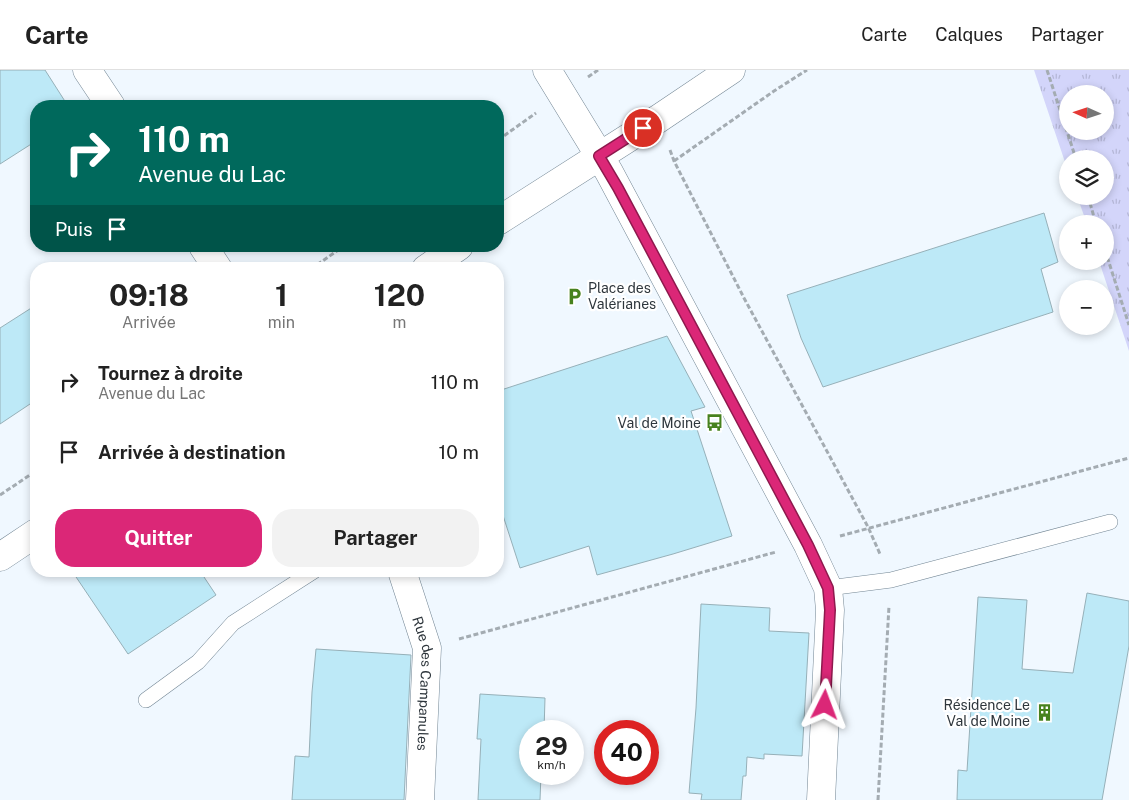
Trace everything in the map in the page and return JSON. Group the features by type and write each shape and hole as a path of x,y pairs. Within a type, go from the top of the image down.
{"street":[{"path":"547,70 618,188 808,545 828,588 830,610 821,800"},
{"path":"504,217 731,70"},
{"path":"91,76 107,100"},
{"path":"436,262 450,252"},
{"path":"0,557 30,537"},
{"name":"Rue des Campanules","path":"404,577 427,648 420,800"}],"lane":[{"path":"828,588 890,580 1110,522"},
{"path":"146,700 198,662 233,623 305,577"}],"path":[{"path":"674,161 807,70"},
{"path":"1047,70 1073,150"},
{"path":"504,136 563,94"},
{"path":"658,119 674,161 749,306 868,527 890,580 878,800"},
{"path":"321,262 335,252"},
{"path":"1111,270 1129,325"},
{"path":"0,495 30,475"}],"green space":[{"path":"1034,70 1129,70 1129,351 1114,306 1114,280 1105,280 1102,270 1114,270 1114,215 1084,215 1080,205 1114,205 1114,150 1061,150"}],"building":[{"path":"0,70 45,70 64,100 30,100 30,145 0,164"},
{"path":"1044,213 1058,262 1041,269 1053,312 823,387 801,338 787,295"},
{"path":"30,309 30,404 0,424 0,328"},
{"path":"667,336 705,407 691,411 732,536 597,575 589,546 520,568 504,519 504,389"},
{"path":"76,577 204,577 216,595 128,654"},
{"name":"Résidence Le Val de Moine","path":"1087,593 1129,601 1129,646 1102,800 957,800 958,770 967,771 978,597 1027,600 1022,669 1073,673"},
{"path":"701,604 770,608 769,631 809,633 802,756 764,754 764,759 747,757 746,776 743,776 741,800 701,800 702,794 689,793 696,708"},
{"path":"316,649 411,655 404,800 292,800 295,756 309,757"},
{"path":"480,694 545,698 544,720 519,720 519,785 541,785 540,800 478,800 481,739 477,739"}],"place":[{"name":"Place des Valérianes","path":"574,296"},
{"name":"Val de Moine","path":"715,423"},
{"name":"Résidence Le Val de Moine","path":"1044,713"}],"route":[{"path":"643,128 599,156 610,172 808,545 828,588 830,610 825,705"}]}
